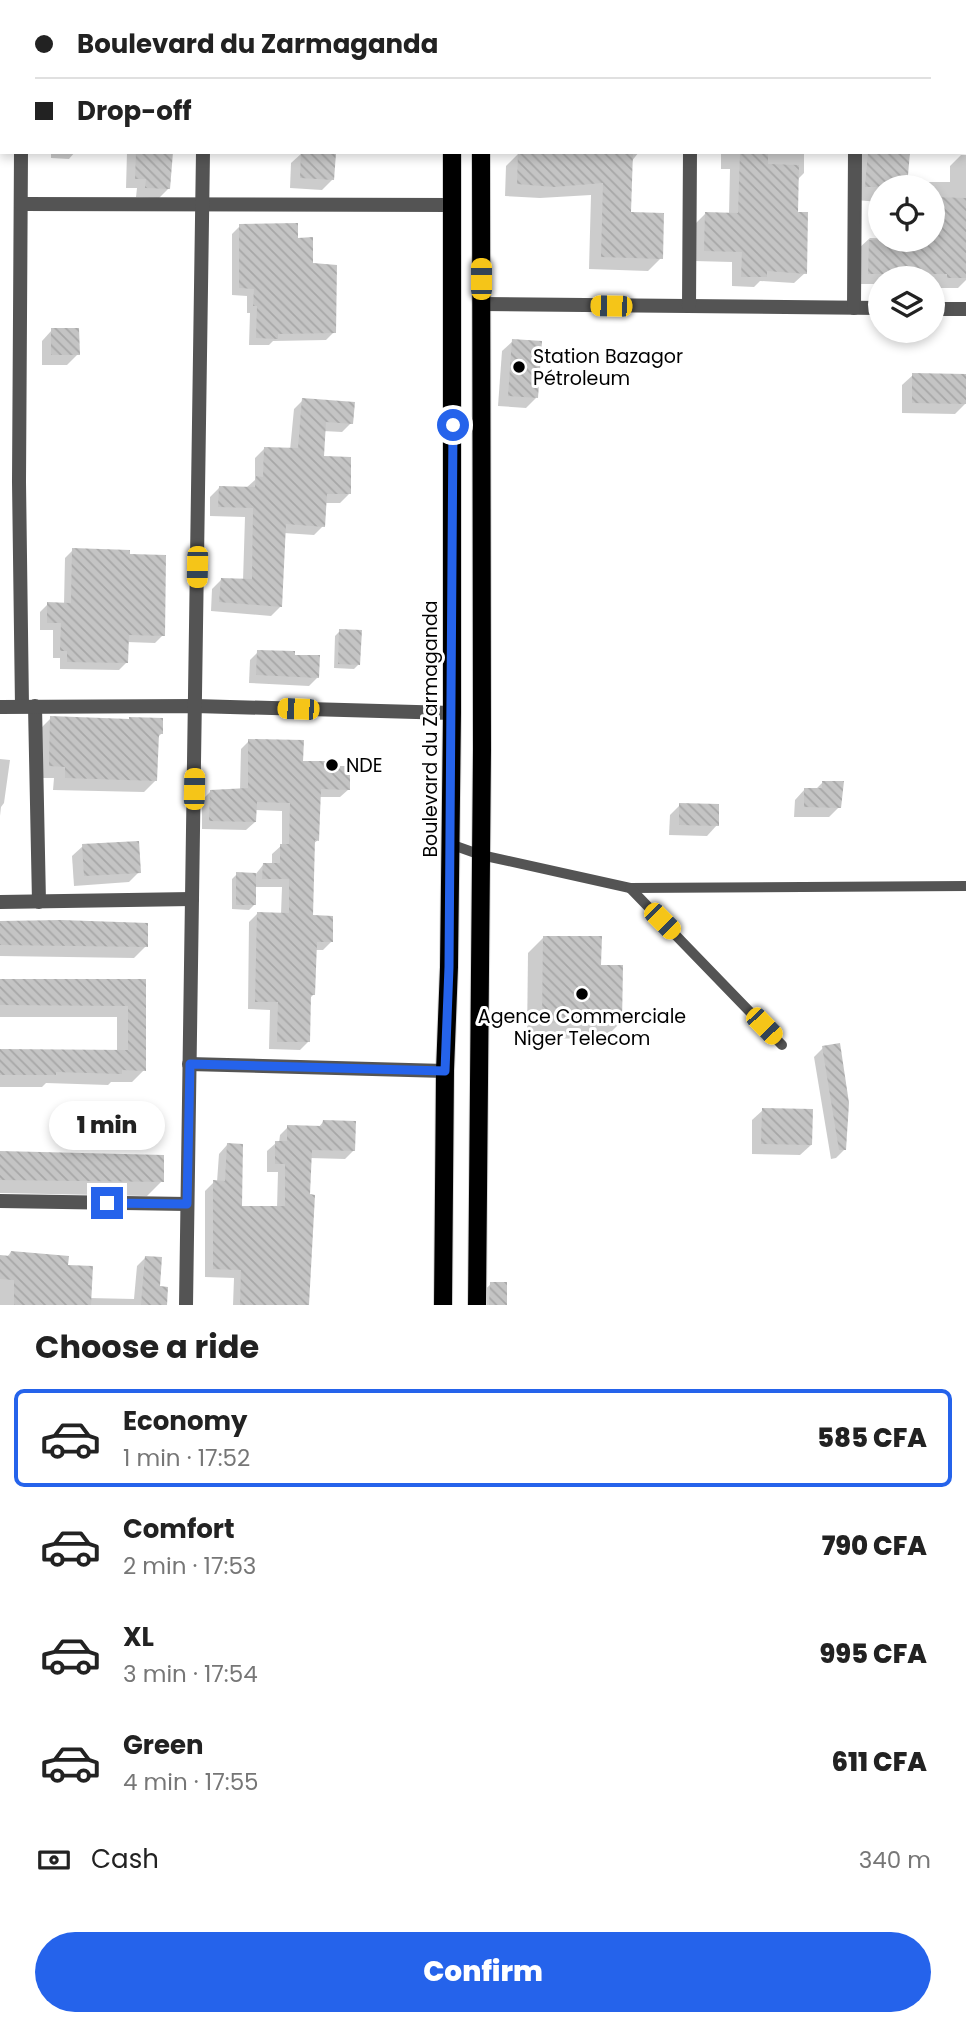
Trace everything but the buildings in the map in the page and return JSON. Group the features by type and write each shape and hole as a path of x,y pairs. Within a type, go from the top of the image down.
{"main road":[{"name":"Boulevard du Zarmaganda","path":"443,1305 452,713 452,154"},
{"path":"477,1305 481,855 481,154"},
{"path":"453,372 482,371"}],"street":[{"path":"21,154 19,482 39,902"},
{"path":"186,1305 203,154"},
{"path":"689,306 690,154"},
{"path":"854,308 855,154"},
{"path":"21,204 452,205"},
{"path":"481,304 868,308"},
{"path":"945,309 966,309"},
{"path":"0,707 195,706 452,713"},
{"path":"0,902 192,899"},
{"path":"190,1064 445,1071"},
{"path":"0,1201 187,1204"}],"lane":[{"path":"450,844 481,855 630,888 966,886"},
{"path":"630,888 782,1045"}],"place":[{"name":"Station Bazagor Pétroleum","path":"519,367"},
{"name":"NDE","path":"332,765"},
{"name":"Agence Commerciale Niger Telecom","path":"582,994"}],"route":[{"path":"107,1203 187,1204 190,1064 445,1071 449,967 453,425"}]}
